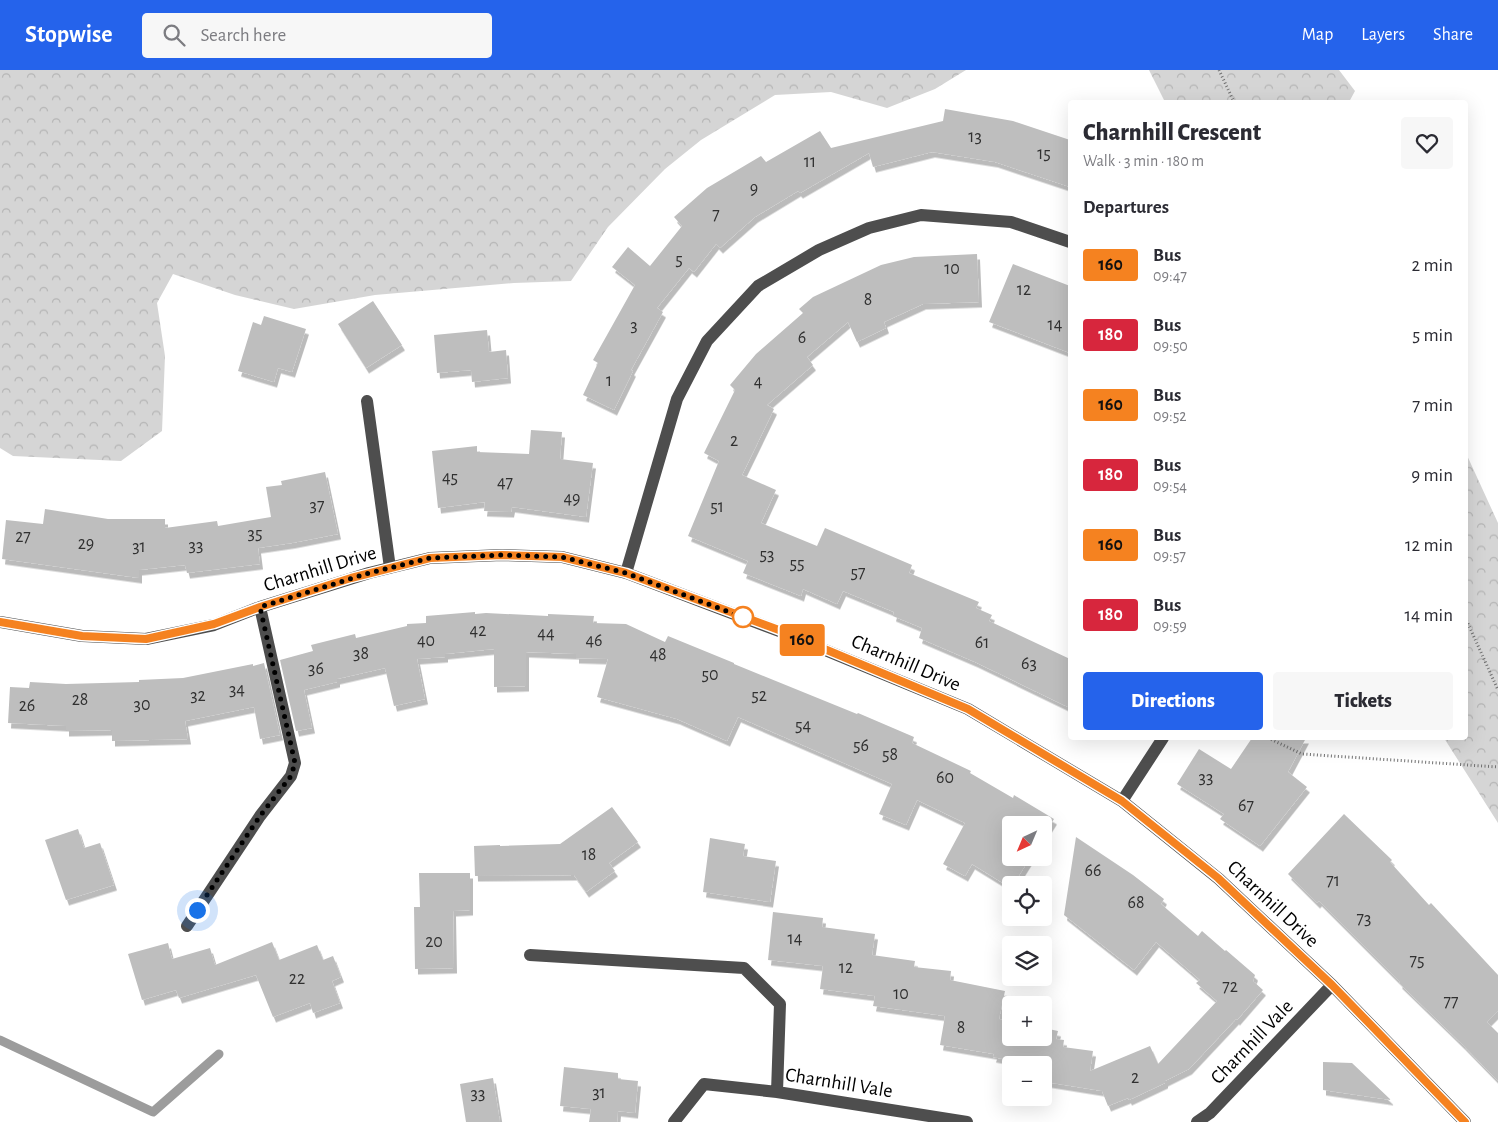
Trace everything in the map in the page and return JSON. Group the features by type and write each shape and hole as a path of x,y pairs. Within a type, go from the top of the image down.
{"street":[{"path":"626,573 677,399 707,341 758,286 818,250 869,228 921,215 1011,222 1068,241"},
{"path":"367,402 390,568"},
{"name":"Charnhill Drive","path":"0,622 82,636 146,639 214,624 260,607 369,573 430,558 502,555 562,557 626,573 779,630 968,709 1122,801 1218,878 1332,985 1465,1122"},
{"path":"187,926 260,816 291,776 295,763 260,607"},
{"path":"1122,801 1162,740"},
{"path":"530,955 744,968 780,1004 776,1092"},
{"name":"Charnhill Vale","path":"1197,1122 1210,1113 1332,985"},
{"name":"Charnhill Vale","path":"674,1122 704,1084 776,1092 967,1122"}],"path":[{"path":"1219,70 1233,100"},
{"path":"1468,624 1498,690"},
{"path":"1272,740 1302,754 1498,767"}],"green space":[{"path":"0,70 966,70 935,89 887,108 831,92 775,95 701,140 665,169 608,227 571,281 514,283 375,295 294,309 235,295 173,274 157,303 165,356 162,431 121,461 13,456 0,448"},
{"path":"1149,70 1339,70 1355,91 1350,100 1164,100"},
{"path":"1468,458 1498,523 1498,823 1445,740 1468,740"}],"building":[{"path":"945,109 1013,121 1068,139 1068,186 995,162 932,152 873,167 869,153 800,193 798,191 755,217 720,248 716,244 694,272 689,268 657,308 663,312 631,370 633,371 614,410 583,395 598,363 593,360 635,285 612,267 628,247 650,266 682,226 674,217 707,188 761,156 766,162 820,131 831,148 943,121"},
{"path":"977,254 979,302 923,304 884,322 886,328 857,342 848,322 807,357 813,365 767,405 774,409 742,475 776,490 761,523 817,546 825,528 912,565 909,573 979,602 976,608 992,615 989,621 1068,658 1068,707 975,662 919,638 922,628 893,616 894,612 843,591 837,604 803,589 801,596 743,573 748,561 688,536 719,461 704,453 735,390 730,385 756,354 803,313 799,309 813,297 881,265 914,257"},
{"path":"1013,264 1068,285 1068,352 989,322"},
{"path":"373,301 402,345 366,368 338,324"},
{"path":"264,316 306,329 292,372 278,368 274,382 238,371 253,322 261,325"},
{"path":"487,330 489,352 506,350 508,378 472,382 471,370 437,373 434,335"},
{"path":"531,430 562,432 560,459 593,463 586,517 512,507 511,512 484,511 485,502 438,508 432,451 477,446 477,452 529,454"},
{"path":"325,472 338,534 258,548 260,564 187,573 185,565 139,570 139,578 2,559 6,520 43,524 45,509 108,519 165,519 165,528 217,521 218,526 271,517 266,487 282,485 281,481"},
{"path":"475,612 475,614 594,616 593,623 626,624 665,642 668,636 914,737 912,743 971,771 970,773 1013,798 1014,795 1049,816 1002,816 1002,866 1025,866 1019,876 1002,876 1002,882 972,864 965,876 943,864 965,823 917,800 906,825 879,814 892,784 738,717 727,741 677,719 597,697 608,659 576,658 576,654 526,652 526,686 494,687 494,649 445,654 445,657 417,659 425,699 394,706 385,668 337,679 337,682 304,690 312,728 296,731 280,660 313,651 311,645 355,634 356,638 407,626 407,624 426,623 426,616"},
{"path":"264,663 280,735 260,739 254,707 185,721 188,739 112,741 112,730 66,731 66,726 8,723 10,687 29,688 30,682 66,684 139,682 139,680 183,678"},
{"path":"1251,740 1305,740 1288,772 1307,787 1260,846 1220,819 1224,814 1177,784 1199,749 1231,769"},
{"path":"612,807 638,842 609,863 615,871 586,892 574,875 475,876 474,846 560,844"},
{"path":"1344,814 1392,860 1390,862 1429,905 1431,903 1498,975 1498,1011 1487,1022 1498,1033 1498,1081 1319,901 1317,903 1288,874"},
{"path":"78,829 84,848 100,843 114,885 66,900 45,840"},
{"path":"1076,837 1133,875 1164,899 1161,904 1198,936 1202,931 1226,950 1255,975 1253,981 1263,990 1237,1020 1189,1069 1129,1100 1128,1098 1108,1106 1102,1091 1052,1083 1052,1056 1002,1056 1002,1059 993,1057 994,1054 940,1045 945,1016 873,1006 875,996 820,989 823,966 768,960 773,912 823,918 822,927 875,934 872,955 915,961 914,967 951,971 950,980 1005,991 1004,996 1002,996 999,1019 1002,1020 1002,1046 1052,1046 1052,1030 1058,1031 1056,1039 1064,1040 1063,1047 1093,1051 1090,1071 1150,1046 1158,1064 1217,1001 1196,983 1200,980 1156,942 1134,970 1064,915"},
{"path":"710,838 745,844 743,856 776,861 770,902 703,892"},
{"path":"419,873 470,873 470,910 453,911 454,968 415,969 414,907 420,907"},
{"path":"272,942 279,960 317,945 323,960 333,956 341,977 332,981 340,1003 313,1013 310,1003 273,1017 256,975 179,998 176,990 142,1000 128,954 168,943 172,959 210,948 215,965"},
{"path":"1323,1062 1352,1063 1391,1100 1323,1090"},
{"path":"564,1067 618,1073 618,1079 638,1081 635,1113 618,1111 617,1122 589,1122 591,1109 560,1106"},
{"path":"493,1078 500,1122 466,1122 460,1084"}],"waterway":[{"path":"0,1040 153,1112 219,1054"}],"bus line":[{"name":"160","path":"0,622 82,636 146,639 214,624 351,578 430,558 502,555 562,557 626,573 779,630 968,709 1122,801 1218,878 1332,985 1465,1122"}],"route":[{"path":"197,910 260,816 291,776 295,763 260,607 369,573 430,558 502,555 562,557 626,573 745,618 743,617"}]}
